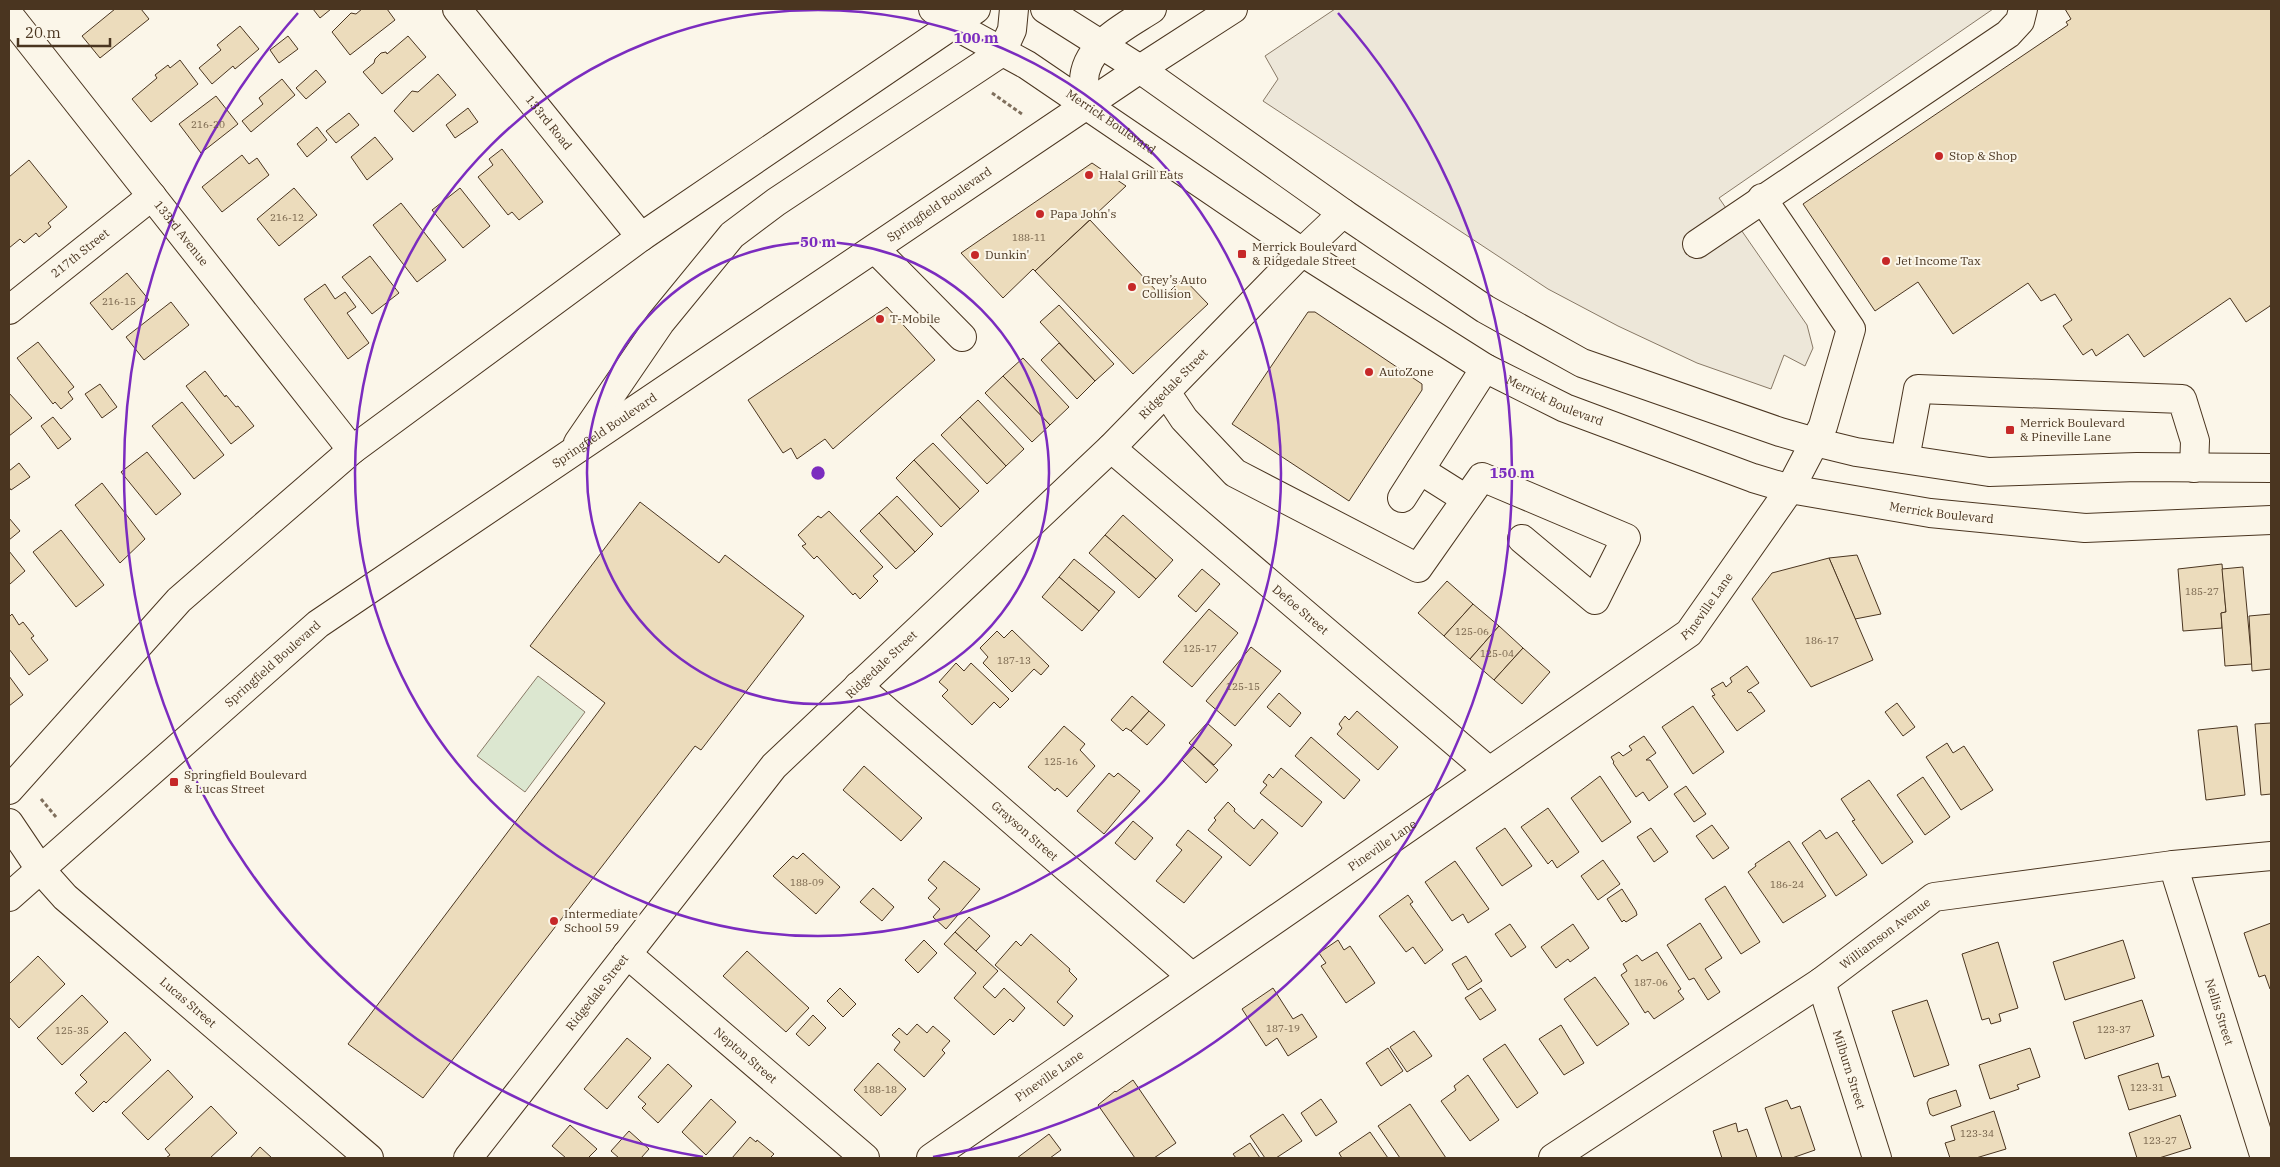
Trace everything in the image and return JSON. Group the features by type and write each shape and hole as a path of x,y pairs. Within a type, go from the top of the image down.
{"street":[{"name":"133rd Road","path":"457,9 641,238"},
{"path":"9,790 179,600 352,450 943,17 976,9"},
{"path":"570,454 660,323 732,235 776,202 1002,52 1012,30 1014,9"},
{"path":"1045,9 1140,69 1343,213 1485,309 1582,363 1780,432 1856,452 1989,472 2137,467 2271,467"},
{"path":"1088,105 1084,84 1085,72 1090,58 1102,44 1152,9"},
{"name":"Springfield Boulevard","path":"9,898 318,624 1140,69 1233,9"},
{"path":"1697,244 1762,198 2008,34 2020,21 2023,9"},
{"name":"133rd Avenue","path":"9,15 352,450"},
{"name":"Merrick Boulevard","path":"943,17 1027,65 1302,252 1485,368 1565,408 1753,478 1790,489 1930,513 2084,528 2271,520"},
{"name":"217th Street","path":"9,310 152,196"},
{"name":"Pineville Lane","path":"931,1158 1191,976 1689,633 1790,489 1815,442 1823,426 1851,328 1762,198"},
{"name":"Ridgedale Street","path":"468,1158 774,766 1111,448 1302,252 1343,213"},
{"path":"876,249 962,337"},
{"path":"1402,498 1485,368"},
{"path":"1904,459 1918,389 2182,399 2195,441 2194,468"},
{"path":"1166,392 1184,419 1235,473 1418,568 1482,476 1626,538 1595,600 1522,539"},
{"name":"Defoe Street","path":"1111,448 1488,772"},
{"path":"1420,470 1466,499"},
{"name":"Grayson Street","path":"858,686 1191,976"},
{"name":"Lucas Street","path":"14,829 40,869 65,897 369,1158"},
{"name":"Williamson Avenue","path":"1553,1158 1821,982 1934,898 2174,864 2271,856"},
{"name":"Nellis Street","path":"2174,864 2265,1158"},
{"name":"Nepton Street","path":"627,954 865,1158"},
{"name":"Milburn Street","path":"1821,982 1877,1158"}],"path":[{"path":"985,87 1027,118"},
{"path":"39,796 62,824"}],"green space":[{"path":"538,676 585,712 525,792 477,756"}],"shaded area":[{"path":"1335,9 1993,9 1719,198 1807,325 1813,348 1805,366 1784,355 1771,389 1697,363 1618,326 1548,289 1263,101 1278,79 1265,56"}],"building":[{"path":"115,9 141,9 149,19 100,58 82,36"},
{"path":"313,9 331,9 320,18"},
{"path":"362,9 387,9 395,20 350,55 332,32 351,13 356,14"},
{"path":"2065,9 2271,9 2271,303 2270,306 2246,322 2230,298 2144,357 2128,334 2096,356 2092,349 2083,355 2063,326 2072,320 2055,294 2041,301 2028,283 1953,334 1918,282 1875,311 1803,204 2068,25 2066,22 2071,19"},
{"path":"240,26 259,49 235,69 233,66 212,84 199,68 221,50 217,45"},
{"path":"288,36 298,49 279,63 270,50"},
{"path":"408,36 426,57 382,94 363,72 374,63 381,53 386,52 387,54"},
{"path":"180,60 198,84 151,122 132,99 157,78 155,75 168,65 170,68"},
{"path":"316,70 326,82 306,99 296,88"},
{"path":"438,74 456,95 413,132 394,111 412,91 418,92"},
{"path":"282,79 295,95 251,132 242,121 263,104 259,98"},
{"path":"216,96 238,124 201,153 179,124"},
{"path":"468,108 478,122 455,138 446,125"},
{"path":"349,113 359,125 336,143 326,131"},
{"path":"317,127 327,140 307,157 297,144"},
{"path":"375,137 393,159 367,180 351,157"},
{"path":"502,149 543,202 519,220 512,212 508,215 478,177 493,165 489,159"},
{"path":"242,155 249,164 257,158 269,175 222,212 202,187"},
{"path":"29,160 67,207 48,223 51,227 39,237 36,233 24,243 20,239 9,248 9,177"},
{"path":"1092,163 1126,186 1035,271 1033,269 1003,298 961,253"},
{"path":"294,188 317,215 279,246 257,219"},
{"path":"460,188 490,226 463,248 432,210"},
{"path":"401,203 446,260 417,282 373,225"},
{"path":"1090,220 1163,298 1183,278 1208,304 1133,374 1035,271"},
{"path":"370,256 399,293 372,314 342,277"},
{"path":"127,273 149,300 112,330 90,303"},
{"path":"325,284 335,299 345,292 356,307 347,313 369,343 348,359 304,299"},
{"path":"171,302 189,325 144,360 126,337"},
{"path":"1059,305 1114,364 1095,381 1040,322"},
{"path":"887,307 935,360 833,449 825,439 797,459 791,448 783,453 748,400"},
{"path":"1308,312 1315,312 1422,384 1422,390 1349,501 1232,424"},
{"path":"38,342 74,387 68,392 73,399 61,409 55,402 53,404 17,358"},
{"path":"1059,343 1095,381 1077,399 1041,360"},
{"path":"1023,358 1069,407 1050,425 1003,376"},
{"path":"205,371 225,397 226,395 236,407 238,406 254,426 231,444 186,386"},
{"path":"1003,376 1050,425 1032,442 985,393"},
{"path":"100,384 117,407 102,418 85,394"},
{"path":"9,393 32,418 9,436"},
{"path":"978,400 1024,449 1006,466 960,417"},
{"path":"182,402 224,455 194,479 152,426"},
{"path":"53,417 71,439 58,449 41,426"},
{"path":"960,417 1006,466 987,484 941,435"},
{"path":"933,443 979,491 960,509 914,460"},
{"path":"147,452 181,494 156,515 121,472"},
{"path":"914,460 960,509 941,527 896,478"},
{"path":"19,463 30,477 11,490 9,487 9,471"},
{"path":"102,483 145,539 120,563 75,505"},
{"path":"897,496 933,534 915,552 879,513"},
{"path":"640,502 719,563 725,555 804,616 701,750 695,746 423,1098 348,1044 605,703 530,646"},
{"path":"829,511 883,567 873,576 878,581 860,599 855,593 853,595 817,556 814,559 802,546 806,544 798,535 818,516 821,518"},
{"path":"879,513 915,552 896,569 860,531"},
{"path":"1123,515 1173,560 1156,579 1105,535"},
{"path":"9,518 20,531 9,540"},
{"path":"61,530 104,585 76,607 33,552"},
{"path":"1105,535 1156,579 1139,598 1089,553"},
{"path":"9,551 25,571 10,584 9,583"},
{"path":"1857,555 1881,614 1855,619 1829,558"},
{"path":"1829,558 1873,660 1811,687 1752,599 1772,573"},
{"path":"1074,559 1115,592 1099,611 1059,577"},
{"path":"2222,564 2226,612 2221,613 2222,628 2183,631 2178,569"},
{"path":"2243,567 2252,664 2225,666 2221,613 2226,612 2222,569"},
{"path":"1202,569 1220,584 1196,612 1178,596"},
{"path":"1059,577 1099,611 1082,631 1042,597"},
{"path":"1447,581 1473,604 1444,636 1418,613"},
{"path":"1473,604 1499,626 1470,659 1444,636"},
{"path":"1209,609 1238,633 1192,687 1163,662"},
{"path":"12,614 19,625 23,622 34,636 31,638 48,660 29,675 9,649 9,617"},
{"path":"2271,614 2271,669 2252,671 2249,616"},
{"path":"1499,626 1523,648 1494,680 1470,659"},
{"path":"1012,630 1049,666 1041,675 1034,669 1012,692 983,663 988,657 980,648 997,631 1004,638"},
{"path":"1251,647 1281,671 1235,726 1206,701"},
{"path":"1523,648 1550,672 1522,704 1494,680"},
{"path":"956,663 964,671 971,663 1009,699 1000,708 994,702 972,725 942,696 948,690 939,682"},
{"path":"1747,666 1759,683 1747,691 1751,692 1765,711 1737,731 1712,696 1715,695 1711,689 1723,682 1726,687 1732,682 1730,678"},
{"path":"9,676 23,695 9,706"},
{"path":"1279,693 1301,713 1290,727 1267,707"},
{"path":"1132,696 1149,711 1131,731 1126,728 1123,731 1111,720"},
{"path":"1897,703 1915,727 1903,736 1885,712"},
{"path":"1693,706 1724,752 1693,774 1662,727"},
{"path":"1149,711 1165,725 1147,745 1131,731"},
{"path":"1357,711 1398,747 1378,770 1337,734 1342,728 1339,724 1345,716 1349,720"},
{"path":"1207,723 1232,745 1214,765 1189,743"},
{"path":"2271,723 2271,794 2261,795 2255,724"},
{"path":"1064,726 1085,744 1080,750 1095,766 1067,797 1057,788 1055,791 1028,767"},
{"path":"2237,726 2245,795 2206,800 2198,730"},
{"path":"1644,736 1656,753 1646,760 1650,760 1668,787 1649,801 1643,792 1636,797 1611,757 1619,752 1623,756 1632,750 1629,746"},
{"path":"1311,737 1360,780 1344,799 1295,756"},
{"path":"1947,743 1953,753 1964,746 1993,790 1961,810 1926,757"},
{"path":"1194,747 1218,770 1206,783 1182,760"},
{"path":"864,766 922,818 901,841 843,790"},
{"path":"1281,768 1322,802 1302,827 1260,793 1267,785 1263,782 1269,774 1273,778"},
{"path":"1109,773 1114,777 1118,773 1140,791 1104,834 1077,811"},
{"path":"1600,776 1631,822 1602,842 1571,798"},
{"path":"1923,777 1950,817 1925,835 1897,795"},
{"path":"1869,780 1913,842 1882,864 1852,821 1855,820 1841,799"},
{"path":"1686,786 1706,814 1694,822 1674,794"},
{"path":"1228,802 1235,809 1234,811 1254,829 1262,819 1278,833 1250,866 1208,830 1216,820 1214,818"},
{"path":"1548,808 1579,852 1557,868 1552,860 1548,864 1521,827"},
{"path":"1133,821 1153,838 1135,860 1115,843"},
{"path":"1712,825 1729,848 1713,859 1696,836"},
{"path":"1505,828 1532,866 1502,886 1476,848"},
{"path":"1651,828 1668,852 1654,862 1637,837"},
{"path":"1188,830 1222,857 1184,903 1156,881 1182,850 1176,845"},
{"path":"1820,830 1826,839 1837,832 1867,875 1836,896 1802,843"},
{"path":"1789,841 1826,896 1783,923 1748,872 1756,866 1755,864"},
{"path":"803,853 840,887 816,914 773,876 793,856 797,859"},
{"path":"1603,860 1620,884 1598,900 1581,876"},
{"path":"944,861 980,889 946,929 933,917 940,909 928,898 937,888 928,880"},
{"path":"1455,861 1489,909 1468,923 1463,914 1452,921 1425,882"},
{"path":"1725,886 1760,942 1741,954 1705,899"},
{"path":"873,888 894,907 882,921 860,902"},
{"path":"1622,889 1637,915 1626,922 1624,920 1622,922 1607,899"},
{"path":"1408,895 1413,902 1410,904 1443,950 1425,964 1413,947 1406,952 1379,916"},
{"path":"969,917 990,936 976,951 955,932"},
{"path":"1700,923 1722,958 1705,969 1720,992 1708,1000 1694,978 1689,980 1667,945"},
{"path":"2271,923 2270,989 2265,975 2259,977 2244,933"},
{"path":"1510,924 1526,947 1511,957 1495,934"},
{"path":"1573,924 1589,948 1570,962 1568,959 1556,968 1541,947"},
{"path":"955,932 998,971 983,987 995,998 1004,988 1025,1008 1013,1022 1010,1019 994,1035 954,998 976,973 944,944"},
{"path":"1031,934 1070,969 1069,971 1077,979 1057,1002 1073,1016 1064,1026 995,965 1016,941 1021,946"},
{"path":"924,940 937,953 918,973 905,960"},
{"path":"1338,940 1344,950 1350,946 1375,983 1346,1003 1321,966 1326,963 1319,953"},
{"path":"2123,940 2135,978 2065,1000 2053,962"},
{"path":"1998,942 2018,1008 1999,1014 2001,1021 1991,1024 1989,1018 1982,1020 1962,954"},
{"path":"747,951 809,1008 786,1032 723,976"},
{"path":"1657,952 1681,989 1678,991 1684,999 1654,1019 1648,1011 1645,1013 1621,975 1627,971 1623,964 1637,955 1642,961"},
{"path":"38,956 65,984 19,1028 9,1017 9,984"},
{"path":"1466,956 1482,981 1468,990 1452,964"},
{"path":"1595,977 1629,1024 1597,1046 1564,999"},
{"path":"840,988 856,1004 843,1017 827,1001"},
{"path":"1273,988 1293,1019 1302,1014 1317,1037 1288,1056 1277,1038 1266,1046 1242,1009"},
{"path":"1481,988 1496,1010 1480,1020 1465,998"},
{"path":"82,995 108,1022 62,1065 37,1038"},
{"path":"1927,1000 1949,1065 1914,1077 1892,1011"},
{"path":"2142,1000 2154,1036 2085,1059 2073,1022"},
{"path":"813,1015 826,1028 809,1046 796,1034"},
{"path":"917,1024 927,1033 933,1026 950,1041 942,1050 945,1053 924,1077 894,1050 900,1042 892,1035 899,1028 907,1035"},
{"path":"1561,1025 1584,1063 1564,1075 1539,1039"},
{"path":"1414,1031 1432,1056 1407,1072 1390,1047"},
{"path":"125,1032 151,1060 106,1103 104,1101 93,1112 75,1093 87,1082 80,1075"},
{"path":"627,1038 651,1058 607,1109 584,1089"},
{"path":"1505,1044 1538,1093 1517,1108 1483,1059"},
{"path":"1388,1048 1403,1071 1381,1086 1366,1063"},
{"path":"2030,1048 2040,1077 2017,1085 2019,1089 1990,1099 1979,1065"},
{"path":"878,1063 906,1089 881,1116 854,1090"},
{"path":"2158,1063 2162,1078 2169,1076 2176,1096 2129,1110 2118,1076"},
{"path":"668,1064 692,1086 658,1123 642,1108 646,1104 638,1097"},
{"path":"168,1070 193,1097 148,1140 122,1113"},
{"path":"1468,1075 1499,1120 1470,1141 1441,1101 1456,1090 1454,1086"},
{"path":"1133,1080 1176,1143 1154,1158 1135,1158 1098,1105 1115,1091"},
{"path":"1956,1090 1961,1106 1933,1116 1930,1114 1927,1103 1929,1099"},
{"path":"711,1099 736,1122 706,1155 682,1132"},
{"path":"1321,1099 1337,1122 1316,1136 1301,1113"},
{"path":"1787,1100 1791,1109 1800,1106 1815,1150 1792,1158 1782,1158 1765,1108"},
{"path":"1410,1104 1446,1158 1400,1158 1378,1126"},
{"path":"211,1106 237,1133 210,1158 166,1158 170,1155 165,1149"},
{"path":"1994,1111 2006,1149 1976,1158 1950,1158 1945,1143 1955,1140 1951,1126"},
{"path":"1283,1114 1302,1141 1276,1158 1265,1158 1250,1136"},
{"path":"2180,1115 2191,1148 2159,1158 2137,1158 2129,1133"},
{"path":"1736,1123 1738,1132 1747,1129 1757,1158 1722,1158 1713,1131"},
{"path":"570,1125 597,1149 588,1158 566,1158 552,1146"},
{"path":"629,1131 649,1149 641,1158 619,1158 611,1151"},
{"path":"1370,1132 1388,1158 1342,1158 1339,1153"},
{"path":"1049,1134 1061,1150 1050,1158 1017,1158"},
{"path":"750,1137 756,1142 757,1140 774,1154 770,1158 732,1158"},
{"path":"1250,1143 1260,1158 1236,1158 1233,1154"},
{"path":"260,1147 272,1158 250,1158"}],"place":[{"name":"Stop & Shop","path":"1939,156"},
{"name":"Halal Grill Eats","path":"1089,175"},
{"name":"Papa John's","path":"1040,214"},
{"name":"Merrick Boulevard & Ridgedale Street","path":"1242,254"},
{"name":"Dunkin'","path":"975,255"},
{"name":"Jet Income Tax","path":"1886,261"},
{"name":"Grey’s Auto Collision","path":"1132,287"},
{"name":"T-Mobile","path":"880,319"},
{"name":"AutoZone","path":"1369,372"},
{"name":"Merrick Boulevard & Pineville Lane","path":"2010,430"},
{"name":"Springfield Boulevard & Lucas Street","path":"174,782"},
{"name":"Intermediate School 59","path":"554,921"}]}
